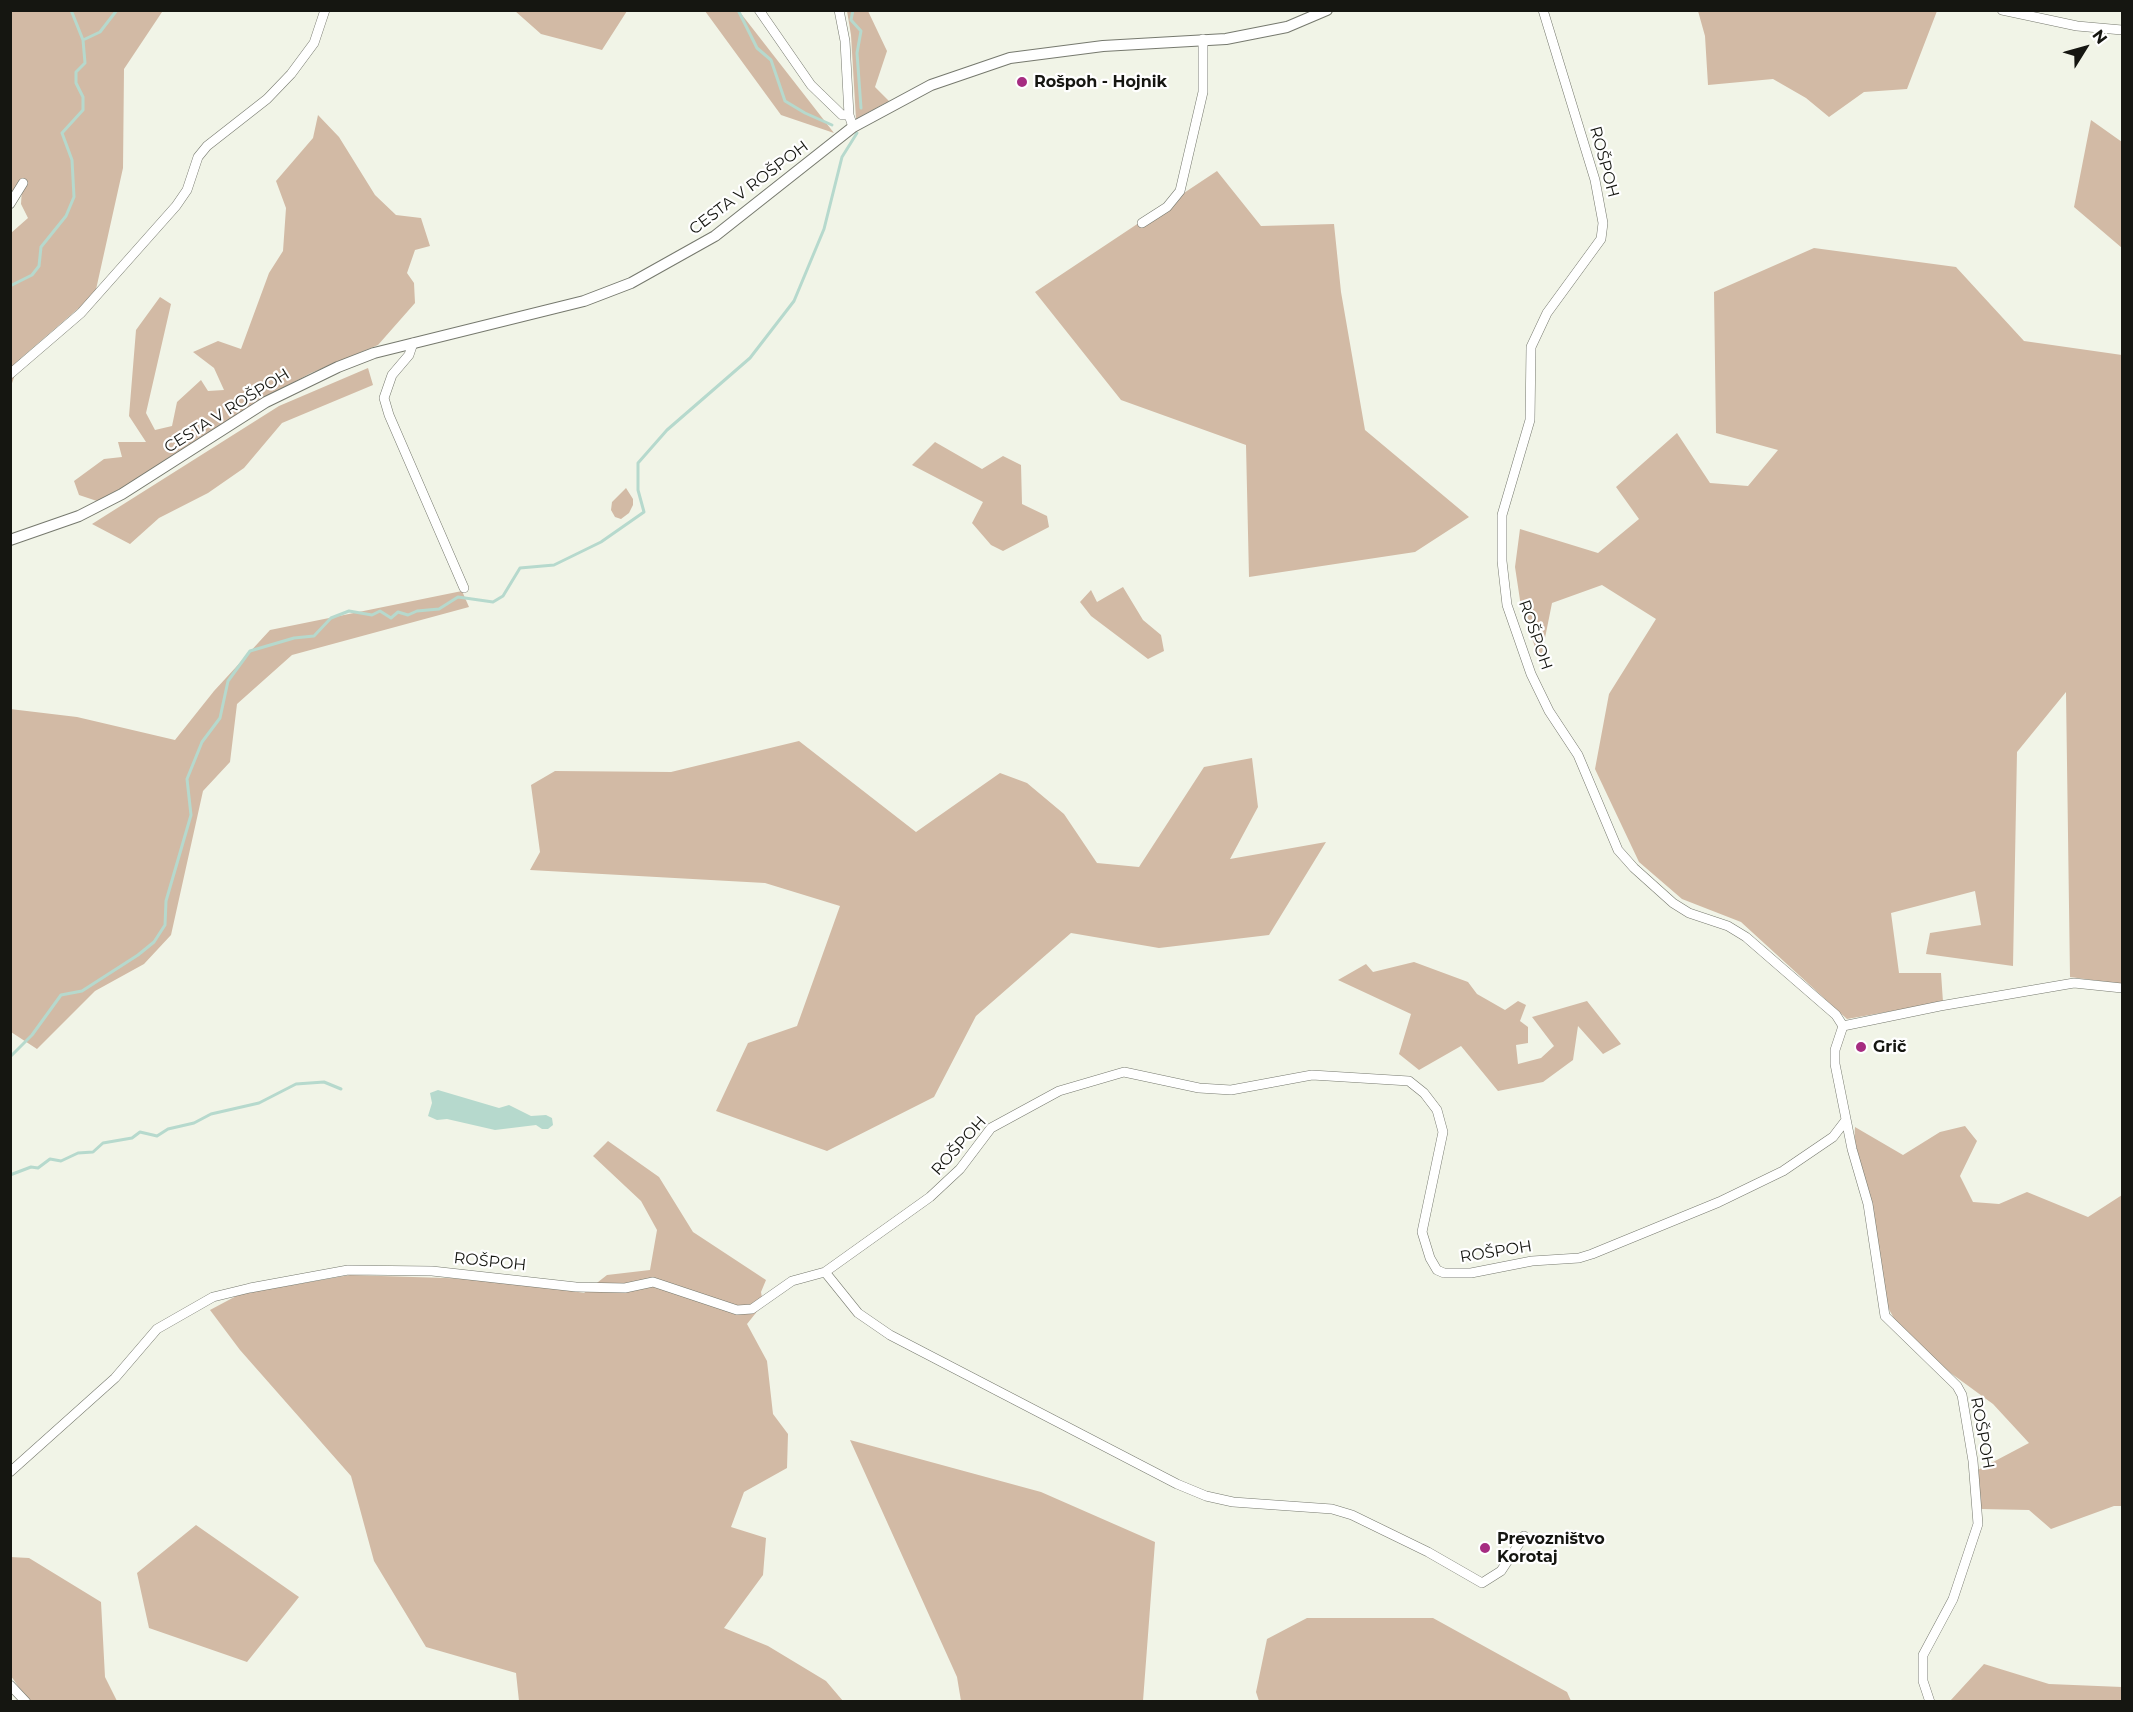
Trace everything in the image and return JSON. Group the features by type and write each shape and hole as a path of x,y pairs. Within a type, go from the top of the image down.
{"street":[{"path":"10,374 81,313 176,206 187,190 198,157 207,146 267,99 291,74 314,43 325,10"},
{"path":"759,10 811,85 842,115 849,115"},
{"path":"839,10 845,41 849,115 853,127"},
{"name":"CESTA V ROŠPOH","path":"10,540 80,516 122,494 266,402 309,379 374,352 564,307 631,283 714,236 853,127 931,85 1010,58 1092,47 1227,39 1287,27 1327,10"},
{"name":"ROŠPOH","path":"1542,10 1595,180 1603,223 1601,239 1547,313 1531,346 1530,420 1502,515 1502,561 1507,605 1531,674 1549,711 1578,755 1618,850 1641,875 1673,903 1689,913 1728,926 1746,937 1836,1015 1843,1026 1835,1050 1846,1120 1868,1204 1885,1316 1957,1386 1962,1395 1973,1461 1978,1524 1953,1599 1923,1655 1923,1681 1930,1701"},
{"path":"2002,10 2077,26 2122,30"},
{"path":"1142,223 1167,207 1180,191 1203,92 1203,39"},
{"path":"10,204 24,183"},
{"path":"413,343 409,355 392,375 384,398 389,415 464,588"},
{"path":"1843,1026 1940,1006 2074,983 2122,988"},
{"name":"ROŠPOH","path":"10,1472 115,1378 157,1329 213,1297 348,1270 390,1269 432,1271 576,1287 625,1288 653,1282 743,1310 752,1309 792,1281 825,1272 930,1197 960,1169 991,1128 1059,1091 1124,1072 1199,1088 1231,1090 1312,1075 1409,1081 1424,1093 1437,1110 1443,1132 1422,1232 1437,1270 1444,1273 1471,1273 1532,1261 1579,1258 1592,1254 1719,1202 1783,1171 1833,1137 1846,1120"},
{"path":"825,1272 858,1313 890,1335 1178,1484 1206,1496 1233,1502 1332,1509 1352,1515 1428,1552 1482,1584 1501,1571 1524,1536"},
{"path":"10,1685 26,1701"}],"shaded area":[{"path":"1698,10 1937,11 1907,89 1864,92 1829,117 1806,98 1773,79 1708,85 1705,36"},
{"path":"11,11 162,12 124,69 123,168 95,294 21,358 11,386 11,233 28,218 21,204 22,188 11,193"},
{"path":"515,11 627,11 602,50 541,34"},
{"path":"705,11 739,11 834,133 781,115"},
{"path":"847,11 868,11 887,51 875,87 889,101 856,119 851,35"},
{"path":"318,115 339,137 375,195 396,215 421,218 430,246 415,250 407,273 414,283 415,303 378,345 311,373 251,405 146,475 97,501 79,495 74,481 104,459 122,457 118,442 146,442 129,416 136,330 160,297 171,304 146,413 155,430 172,426 177,402 201,380 208,391 224,390 214,368 193,352 218,341 241,349 269,273 283,251 286,208 276,181 313,138"},
{"path":"2091,120 2122,142 2122,248 2074,207"},
{"path":"1217,171 1261,226 1334,224 1341,292 1365,430 1469,517 1415,552 1249,577 1246,445 1121,400 1035,292"},
{"path":"1814,248 1956,267 2024,341 2122,355 2122,984 2070,977 2066,692 2017,752 2013,966 1926,954 1930,933 1981,925 1975,891 1891,913 1899,973 1941,973 1943,1002 1847,1019 1741,922 1682,899 1639,862 1595,769 1609,694 1656,619 1602,585 1552,603 1540,663 1520,600 1515,567 1520,529 1598,553 1639,519 1616,487 1677,433 1710,483 1748,486 1778,450 1716,433 1714,292"},
{"path":"368,368 373,385 282,423 244,468 208,493 159,518 130,544 92,524 279,406"},
{"path":"935,442 982,469 1003,456 1021,465 1022,504 1047,516 1049,527 1003,551 991,545 972,523 983,502 912,465"},
{"path":"626,488 633,499 633,505 629,513 621,519 615,517 611,510 612,502"},
{"path":"1123,587 1143,620 1161,635 1164,651 1148,659 1091,616 1080,602 1091,590 1097,602"},
{"path":"462,591 469,607 292,655 237,704 230,762 203,791 171,935 144,964 95,991 37,1049 11,1032 10,709 77,717 175,740 214,691 270,630"},
{"path":"799,741 916,832 1000,773 1027,783 1064,814 1097,863 1139,867 1204,767 1252,758 1258,807 1230,859 1326,842 1269,935 1159,948 1071,933 976,1016 934,1097 827,1151 716,1111 748,1043 797,1026 840,906 765,883 530,870 540,852 531,785 555,771 671,772"},
{"path":"1414,962 1468,982 1477,994 1505,1010 1518,1001 1526,1005 1520,1021 1528,1027 1528,1043 1516,1045 1518,1064 1541,1058 1554,1046 1532,1017 1587,1001 1621,1044 1603,1054 1578,1026 1573,1060 1543,1082 1498,1091 1461,1046 1419,1070 1399,1054 1411,1014 1338,980 1366,964 1373,972"},
{"path":"1965,1126 1977,1141 1960,1176 1973,1202 1999,1204 2027,1192 2088,1217 2122,1195 2122,1506 2114,1506 2051,1529 2029,1510 1981,1509 1976,1471 2029,1443 1993,1404 1926,1355 1898,1326 1884,1300 1854,1146 1855,1127 1903,1155 1940,1132"},
{"path":"608,1141 659,1177 693,1232 766,1280 761,1292 763,1304 747,1324 767,1361 773,1414 788,1434 787,1468 744,1492 731,1527 766,1538 763,1575 724,1628 768,1646 826,1681 843,1701 519,1701 516,1673 426,1647 374,1561 351,1476 240,1350 210,1310 240,1294 350,1275 507,1280 584,1293 607,1275 650,1270 657,1230 641,1201 593,1156"},
{"path":"850,1440 1041,1492 1155,1542 1143,1701 961,1701 957,1677"},
{"path":"196,1525 299,1597 247,1662 149,1628 137,1573"},
{"path":"10,1557 29,1558 101,1602 105,1677 117,1701 28,1701 11,1676"},
{"path":"1307,1618 1433,1618 1567,1692 1571,1701 1259,1701 1256,1692 1267,1639"},
{"path":"1984,1664 2049,1684 2122,1687 2122,1701 1950,1701"}],"water":[{"path":"438,1090 499,1108 509,1105 531,1116 546,1115 552,1118 553,1125 548,1129 542,1129 536,1125 495,1130 447,1119 437,1120 428,1116 432,1103 430,1093"}],"waterway":[{"path":"10,286 32,275 39,266 41,247 66,216 74,197 72,160 62,133 83,110 83,97 76,83 76,72 85,63 83,40 71,10"},
{"path":"83,40 100,32 117,10"},
{"path":"738,10 757,48 771,60 785,101 832,125"},
{"path":"853,10 851,20 861,31 857,53 861,108"},
{"path":"10,1057 32,1035 61,995 82,991 138,955 154,942 165,925 166,901 191,815 187,779 202,742 220,718 228,681 250,651 294,638 314,636 331,618 349,611 372,615 380,611 391,618 398,612 408,615 417,611 439,609 458,597 493,602 503,596 520,568 554,565 601,542 644,512 638,490 638,463 667,430 750,358 794,301 824,229 842,157 857,133"},
{"path":"10,1175 31,1167 38,1168 50,1159 61,1161 78,1153 93,1152 103,1143 132,1138 140,1132 157,1136 168,1129 194,1123 211,1114 259,1103 296,1084 324,1082 341,1089"}],"place":[{"name":"Rošpoh - Hojnik","path":"1022,82"},
{"name":"Grič","path":"1861,1047"},
{"name":"Prevozništvo Korotaj","path":"1485,1548"}]}
